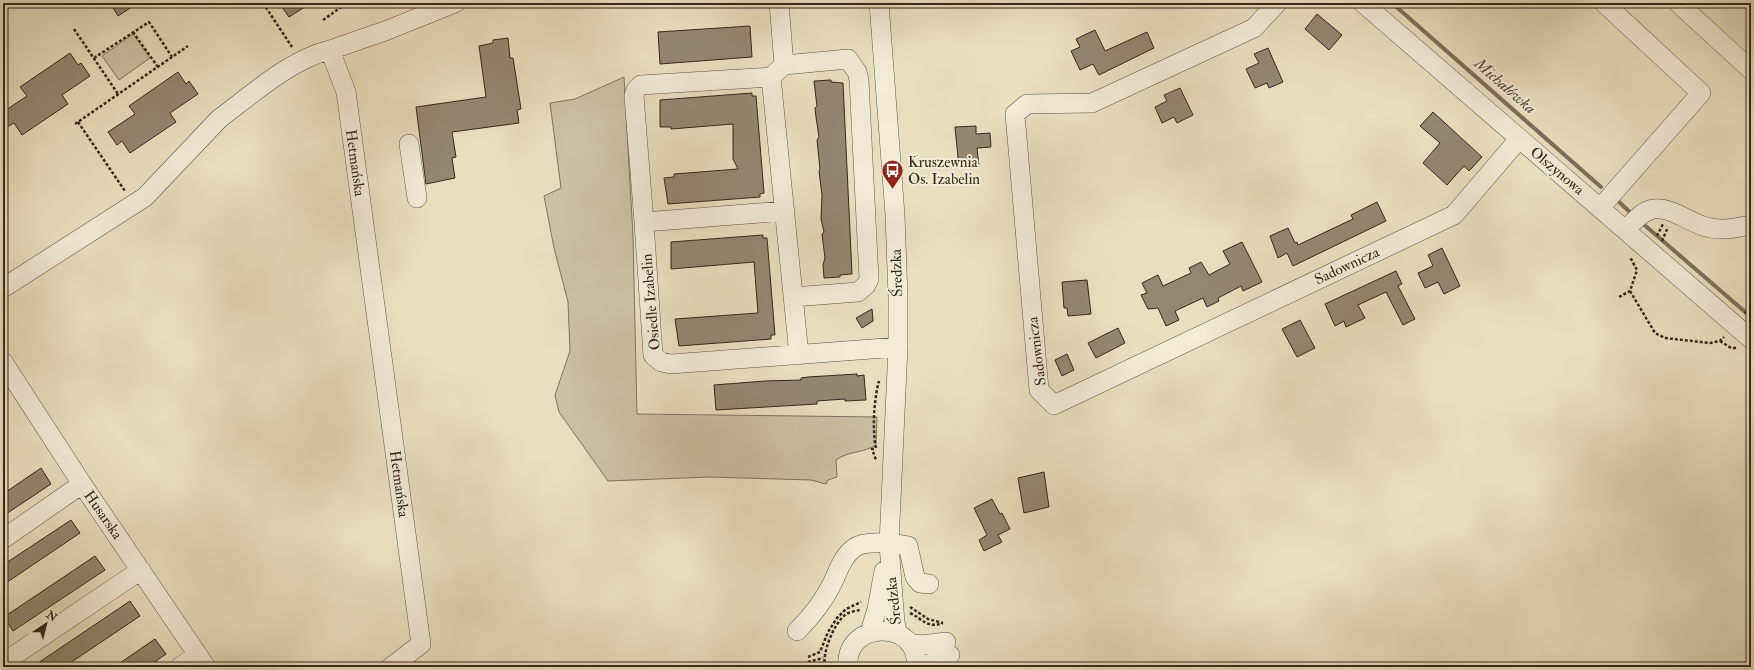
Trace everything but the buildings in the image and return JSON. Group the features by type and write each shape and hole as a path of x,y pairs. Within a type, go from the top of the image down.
{"street":[{"path":"3,288 145,197 218,119 287,69 316,54 385,31 455,3"},
{"path":"779,3 778,71 785,211 799,355"},
{"name":"Średzka","path":"879,3 895,215 898,296 898,347 889,544 895,623 916,657 916,667"},
{"name":"Sadownicza","path":"1276,3 1254,28 1092,103 1027,104 1016,114 1039,390 1054,405 1454,215 1519,139"},
{"name":"Olszynowa","path":"1363,3 1751,338"},
{"path":"1600,208 1701,93 1604,3"},
{"path":"1678,3 1751,70"},
{"name":"Hetmańska","path":"330,50 346,92 421,644 391,667"},
{"name":"Osiedle Izabelin","path":"794,297 858,292 866,285 869,278 859,80 857,72 848,59 778,71 641,85 636,90 634,96 653,355 661,362 671,364 898,347"},
{"path":"409,144 417,198"},
{"path":"1626,230 1644,212 1654,209 1669,210 1704,227 1729,230 1751,225"},
{"path":"644,222 785,211"},
{"name":"Husarska","path":"3,362 82,484 202,661"},
{"path":"3,539 82,484"},
{"path":"797,631 809,619 822,600 842,563 855,548 862,544 908,546 915,577 920,583 929,584"},
{"name":"Średzka","path":"870,632 877,610 889,544"},
{"path":"3,663 141,570"},
{"path":"834,664 856,642 870,632 884,630 922,645 948,649 922,667"},
{"path":"180,667 202,661"}],"path":[{"path":"262,3 294,49"},
{"path":"323,20 347,3"},
{"path":"94,58 148,22 172,57"},
{"path":"74,29 118,94"},
{"path":"133,32 158,67"},
{"path":"75,124 188,46"},
{"path":"78,122 129,197"},
{"path":"1630,291 1655,333 1665,338 1710,343 1720,341 1729,332"},
{"path":"1742,318 1750,309"},
{"path":"904,612 914,615 931,625 935,626 943,623 928,619 906,605"},
{"path":"808,662 834,664"},
{"path":"815,663 816,667"}],"shaded area":[{"path":"133,34 150,58 119,80 102,56"},
{"path":"624,77 633,236 637,414 877,417 876,445 836,460 837,477 828,480 826,484 811,480 709,477 608,481 559,412 555,395 570,351 568,302 554,248 544,196 561,188 550,103 575,99"}],"waterway":[{"name":"Michałówka","path":"1392,3 1601,187"},
{"name":"Michałówka","path":"1617,200 1633,215"},
{"name":"Michałówka","path":"1641,222 1751,317"}],"place":[{"name":"Kruszewnia Os. Izabelin","path":"893,190"}]}
